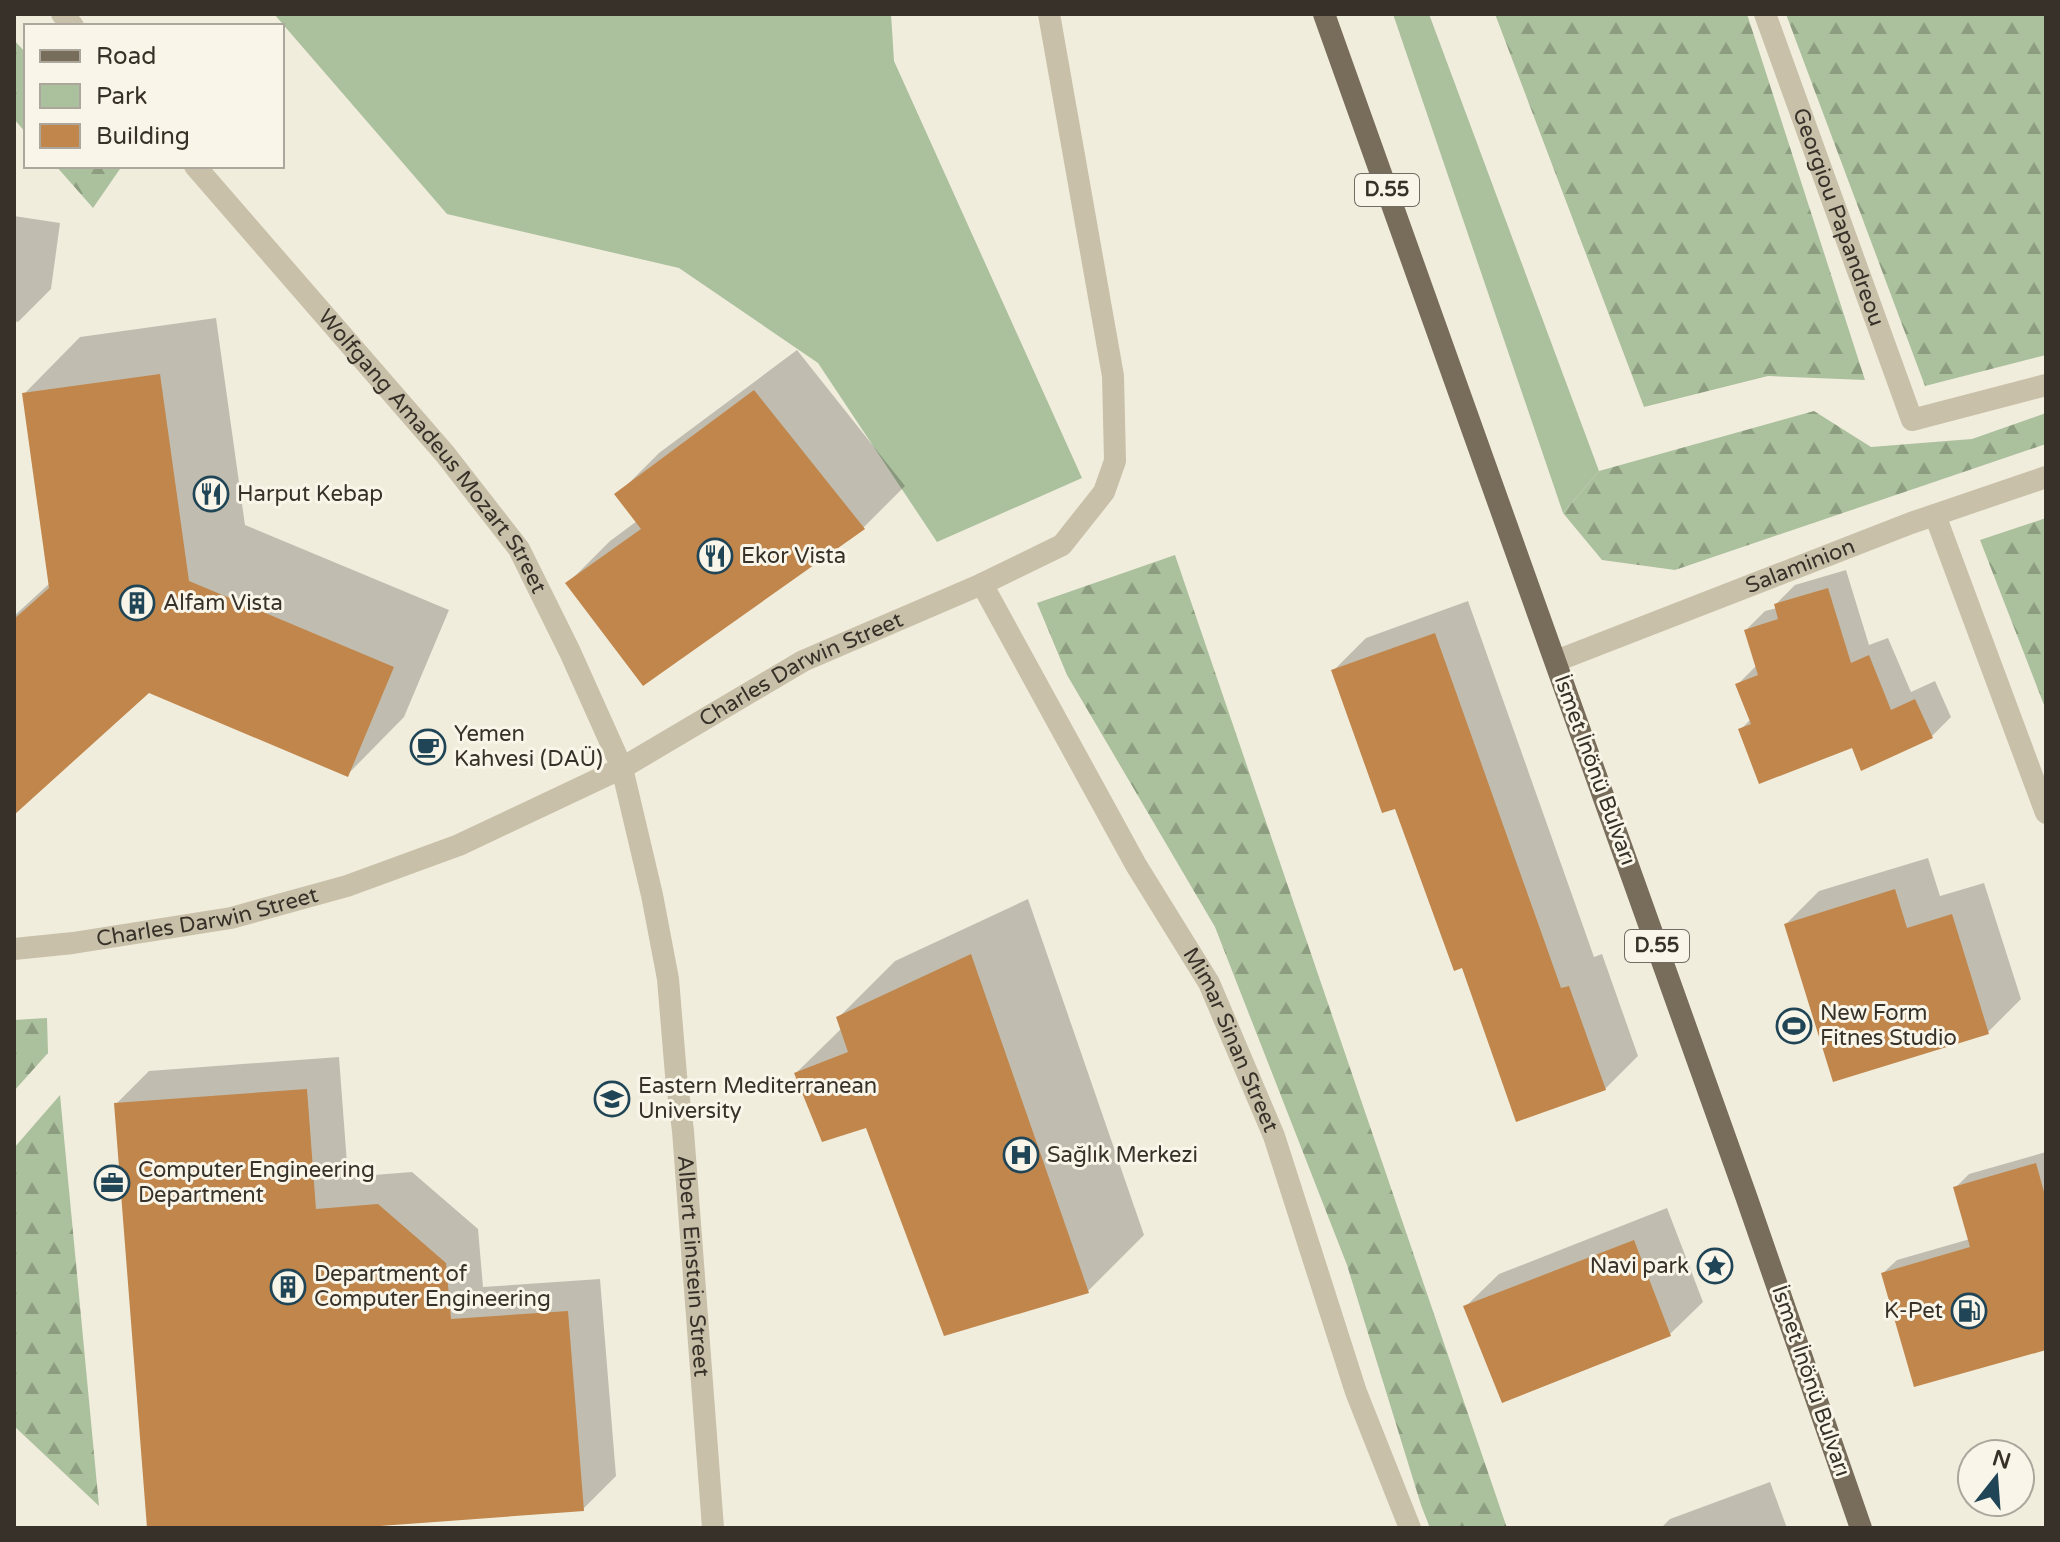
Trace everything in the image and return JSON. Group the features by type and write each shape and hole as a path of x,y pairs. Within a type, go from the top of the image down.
{"main road":[{"name":"İsmet İnönü Bulvarı","path":"1324,14 1741,1181 1861,1528"}],"street":[{"name":"Charles Darwin Street","path":"14,949 73,943 231,918 347,886 459,845 622,768 803,661 982,584 1062,545 1104,492 1115,461 1115,447 1113,376 1049,14"},
{"name":"Georgiou Papandreou","path":"1765,14 1912,420 2046,385"},
{"name":"Wolfgang Amadeus Mozart Street","path":"197,168 445,454 519,549 622,768"},
{"name":"Salaminion","path":"1556,661 1911,523 2046,477"},
{"path":"1935,515 2046,813"},
{"name":"Mimar Sinan Street","path":"982,584 1136,865 1209,983 1274,1136 1356,1392 1410,1528"},
{"name":"Albert Einstein Street","path":"622,768 668,979 683,1131 713,1528"}],"green space":[{"path":"274,14 891,14 894,61 1082,478 937,542 818,363 679,268 447,214"},
{"path":"1393,14 1429,14 1599,471 1563,513"},
{"path":"1495,14 1747,14 1865,380 1768,376 1644,407"},
{"path":"1786,14 2046,14 2046,355 1925,386"},
{"path":"14,40 24,51 24,131 14,119"},
{"path":"58,168 121,168 93,208"},
{"path":"1814,411 1871,447 1972,439 2046,413 2046,444 1675,570 1602,560 1563,513 1599,471"},
{"path":"2046,518 2046,710 1980,540"},
{"path":"1175,555 1507,1528 1430,1528 1347,1265 1215,927 1067,675 1037,603"},
{"path":"47,1018 48,1053 14,1091 14,1020"},
{"path":"60,1095 99,1506 14,1426 14,1148"}],"building":[{"name":"Alfam Vista","path":"160,374 189,581 394,667 348,777 149,693 14,815 14,619 49,588 22,393"},
{"name":"Ekor Vista","path":"754,390 865,529 643,686 565,583 641,529 614,494"},
{"path":"1828,588 1851,663 1869,655 1891,710 1915,699 1933,738 1861,771 1852,748 1759,784 1738,729 1751,724 1735,684 1758,675 1744,630 1778,619 1774,604"},
{"path":"1435,633 1561,988 1569,986 1606,1090 1516,1122 1462,968 1454,971 1395,809 1382,813 1331,670"},
{"path":"1895,889 1907,928 1952,914 1989,1034 1833,1082 1784,924"},
{"path":"971,954 1089,1293 944,1336 866,1128 822,1142 794,1073 848,1052 836,1017"},
{"name":"Department of Computer Engineering","path":"307,1089 316,1209 378,1204 446,1263 451,1319 568,1311 584,1511 353,1528 147,1528 114,1103"},
{"name":"K-Pet","path":"2036,1163 2046,1199 2046,1350 1914,1387 1881,1273 1970,1247 1953,1187"},
{"path":"1634,1240 1671,1336 1502,1403 1463,1306"}],"place":[{"name":"Harput Kebap","path":"211,494"},
{"name":"Ekor Vista","path":"715,556"},
{"name":"Alfam Vista","path":"137,603"},
{"name":"Yemen Kahvesi (DAÜ)","path":"428,747"},
{"name":"New Form Fitnes Studio","path":"1794,1026"},
{"name":"Eastern Mediterranean University","path":"612,1099"},
{"name":"Sağlık Merkezi","path":"1021,1155"},
{"name":"Computer Engineering Department","path":"112,1183"},
{"name":"Navi park","path":"1715,1266"},
{"name":"Department of Computer Engineering","path":"288,1287"},
{"name":"K-Pet","path":"1969,1311"}]}
